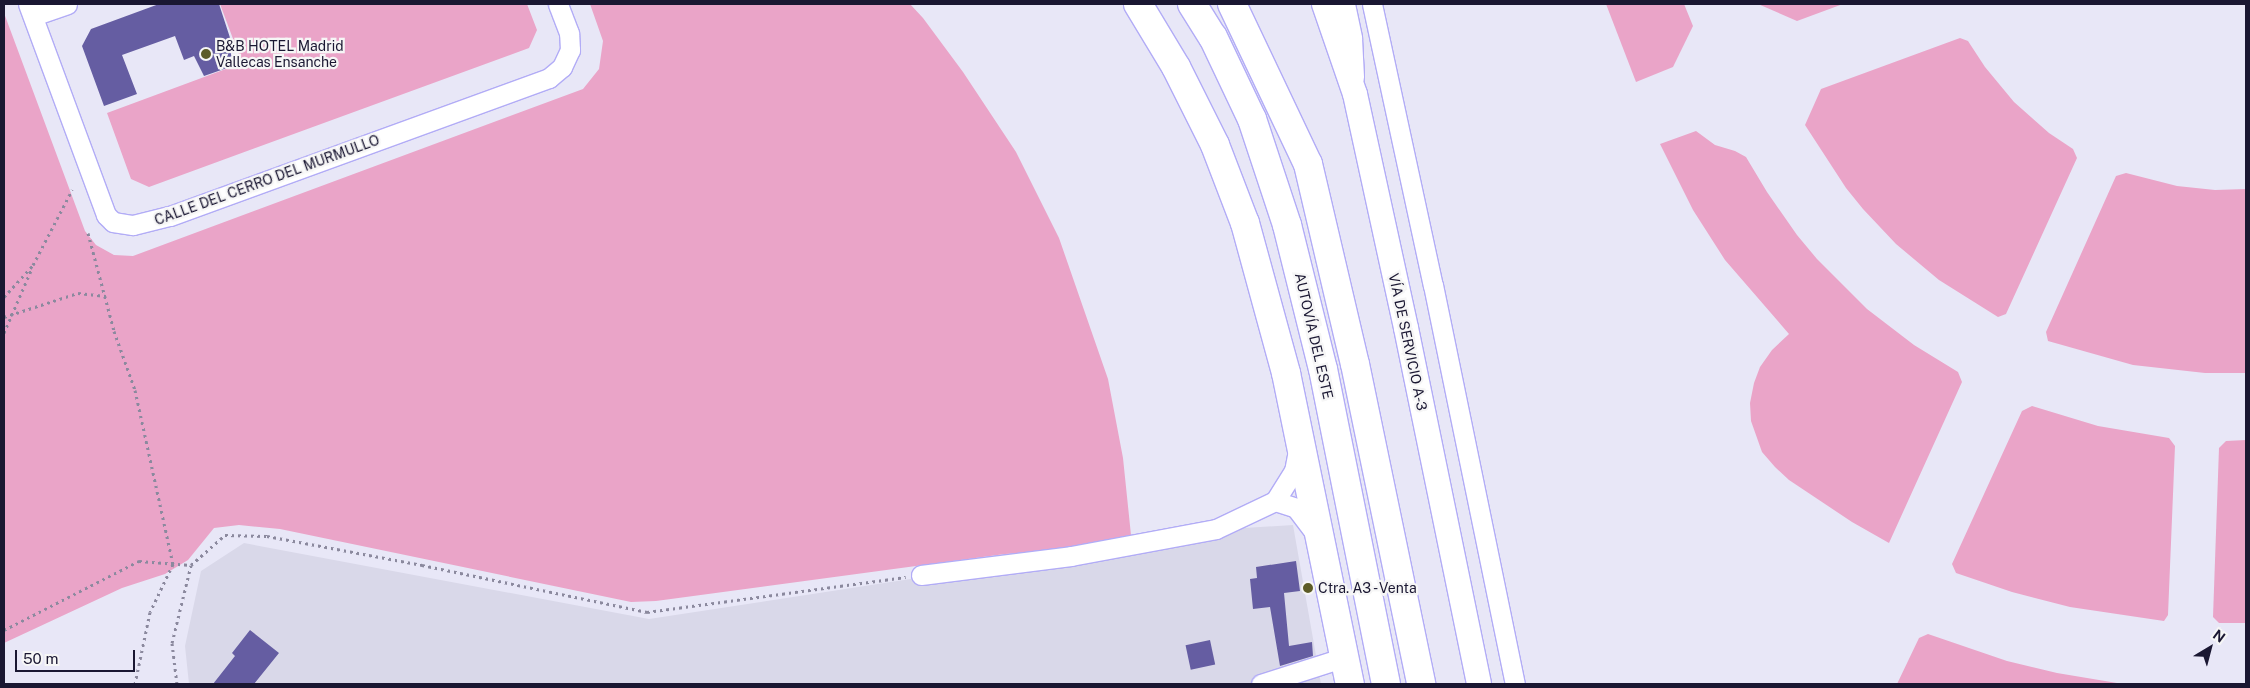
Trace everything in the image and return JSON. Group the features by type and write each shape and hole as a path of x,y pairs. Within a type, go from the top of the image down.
{"highway":[{"path":"1138,4 1176,67 1215,145 1245,224 1286,373 1350,684"},
{"name":"AUTOVÍA DEL ESTE","path":"1192,4 1213,37 1252,119 1287,225 1322,369 1386,684"},
{"path":"1232,4 1308,164"},
{"path":"1251,4 1278,56 1308,164 1355,364 1421,684"}],"main road":[{"name":"VÍA DE SERVICIO A-3","path":"1324,4 1355,94 1406,328 1479,684"}],"street":[{"name":"CALLE DEL CERRO DEL MURMULLO","path":"67,4 30,10 106,215 113,222 133,226 170,216 549,78 562,67 570,50 569,33 558,4"},
{"path":"1344,4 1352,38 1355,94"},
{"path":"1372,4 1433,285 1515,684"},
{"path":"921,575 1071,556 1216,529 1275,501 1294,471 1299,438"},
{"path":"1275,501 1296,508 1320,541"},
{"path":"1261,684 1344,656"}],"path":[{"path":"4,332 34,265 72,190"},
{"path":"88,233 114,331 135,390 173,564 150,612 134,684"},
{"path":"4,297 34,265"},
{"path":"4,317 78,294 106,296"},
{"path":"177,684 172,643 191,566 225,535 267,536 422,565 647,612 921,575"},
{"path":"4,630 139,562 191,566"}],"shaded area":[{"path":"220,4 527,4 537,30 529,48 149,187 131,179 107,113 242,63"},
{"path":"590,4 910,4 923,18 963,72 1016,152 1059,238 1108,379 1123,458 1131,535 1044,552 1005,554 656,601 631,602 280,529 239,525 214,528 188,560 165,574 122,588 4,643 4,13 85,231 96,245 114,255 133,256 583,89 599,69 603,41"},
{"path":"1606,4 1684,4 1693,26 1673,67 1636,82"},
{"path":"1758,4 1843,4 1797,21"},
{"path":"1960,38 1968,41 1985,67 2014,102 2049,133 2073,149 2077,158 2006,314 1998,317 1939,280 1896,244 1846,188 1805,125 1821,89"},
{"path":"1696,131 1715,145 1735,151 1746,157 1767,192 1797,235 1817,259 1867,309 1914,345 1958,372 1962,382 1889,543 1852,522 1789,480 1762,452 1751,421 1750,403 1754,383 1760,367 1772,350 1789,334 1725,260 1693,210 1660,144"},
{"path":"2126,173 2177,186 2215,190 2246,189 2246,373 2205,373 2133,365 2048,341 2046,332 2116,176"},
{"path":"2032,406 2098,426 2169,438 2175,446 2168,615 2164,621 2070,607 2012,592 1956,573 1952,564 2022,411"},
{"path":"2246,440 2246,623 2219,623 2213,617 2219,448 2226,441"},
{"path":"1293,525 1321,684 189,684 185,646 201,571 244,543 649,619 1244,528"},
{"path":"1928,634 2007,661 2057,673 2123,684 1897,684 1919,638"}],"building":[{"name":"B&B HOTEL Madrid Vallecas Ensanche","path":"159,4 219,4 234,50 230,52 232,56 224,59 227,68 204,76 194,56 184,60 175,36 122,55 137,94 104,106 82,46 91,29"},
{"path":"1296,561 1300,591 1284,593 1289,646 1312,642 1313,656 1280,666 1270,607 1253,609 1250,579 1257,578 1256,567"},
{"path":"250,630 279,653 254,684 213,684 235,656 232,653"},
{"path":"1210,640 1215,664 1191,670 1186,645"}],"place":[{"name":"B&B HOTEL Madrid Vallecas Ensanche","path":"206,54"},
{"name":"Ctra. A3 - Venta","path":"1308,588"}]}
